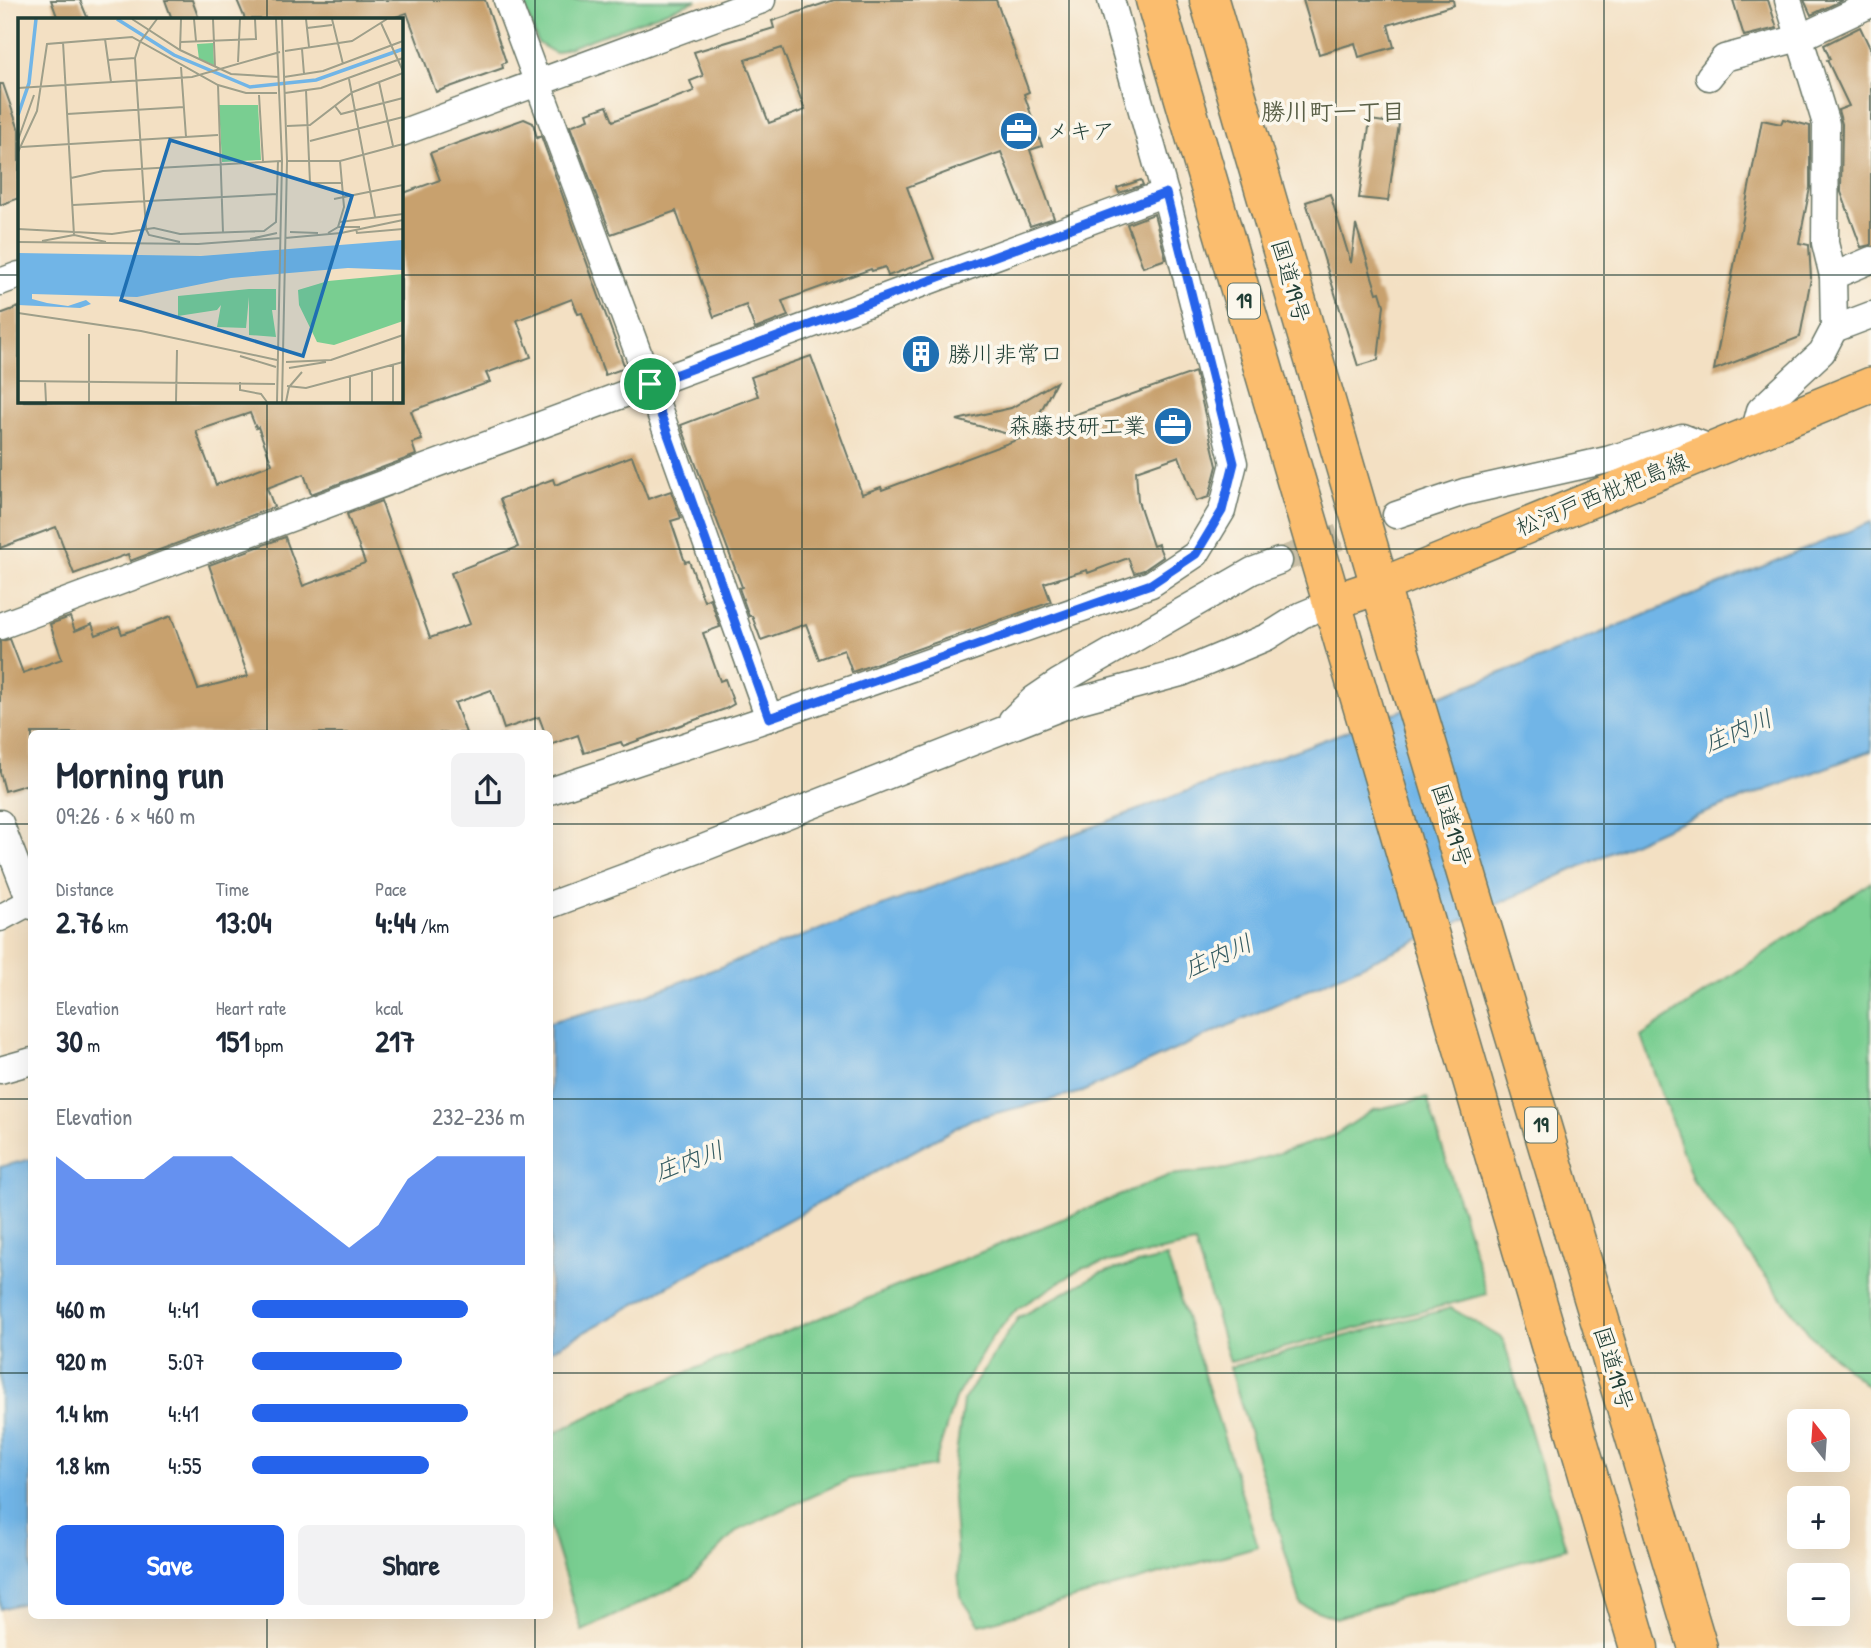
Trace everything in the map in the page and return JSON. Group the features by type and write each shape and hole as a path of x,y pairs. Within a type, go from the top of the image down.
{"highway":[{"name":"19","path":"1155,0 1639,1648"},
{"name":"国道19号","path":"1209,0 1382,594 1698,1648"}],"main road":[{"name":"松河戸西枇杷島線","path":"1335,608 1382,594 1713,449 1871,385"}],"street":[{"path":"507,0 650,384 769,718"},
{"path":"402,133 762,0"},
{"path":"553,789 769,718 1151,584 1196,554 1222,511 1234,463 1166,193 1111,0"},
{"path":"1754,433 1760,410 1822,352 1834,329 1833,276 1825,243 1826,124 1788,0"},
{"path":"1709,77 1724,58 1799,38 1871,4"},
{"path":"0,626 1166,193"},
{"path":"1833,276 1871,260"},
{"path":"0,282 18,275"},
{"path":"1834,329 1871,315"},
{"path":"1396,515 1464,492 1607,460 1682,437 1713,449"},
{"path":"1000,730 1034,699 1059,681 1252,571 1279,561"},
{"path":"553,904 1077,701 1181,673 1267,637 1302,615 1335,608"},
{"path":"0,823 28,895"},
{"path":"0,918 28,904"},
{"path":"0,1070 28,1062"}],"green space":[{"path":"522,0 697,0 555,53 538,43"},
{"path":"1871,882 1871,1390 1811,1336 1693,1181 1641,1036"},
{"path":"1427,1098 1487,1294 1230,1362 1195,1244 1084,1267 1017,1309 992,1337 955,1399 934,1466 849,1479 737,1531 689,1580 582,1631 553,1538 553,1434 636,1393 1170,1175 1228,1169 1333,1136 1373,1110"},
{"path":"1167,1257 1258,1546 980,1625 960,1596 952,1486 963,1401 1018,1318 1100,1273"},
{"path":"1451,1308 1503,1339 1566,1548 1336,1618 1301,1605 1230,1367"}],"water":[{"name":"庄内川","path":"1871,522 1871,751 1670,826 1082,1092 972,1119 553,1349 553,1021 630,1001 1525,664"},
{"path":"28,1160 28,1602 0,1609 0,1167"}],"building":[{"path":"51,0 80,0 88,18 58,18"},
{"path":"165,0 192,0 199,18 172,18"},
{"path":"237,0 485,0 506,62 502,64 503,68 436,92 407,13 393,18 245,18"},
{"path":"834,0 996,0 1029,92 1024,94 1042,146 1030,150 1054,218 1030,226 1001,152 907,187 934,259 888,276 885,267 872,271 871,269 782,301 788,316 755,329 746,305 714,317 676,211 611,234 570,126 589,119 587,113 607,106 613,121 694,91 690,81 703,76 694,52 774,28 772,21","holes":["782,48 805,110 769,123 745,60"]},
{"path":"1303,0 1453,0 1454,5 1388,25 1394,47 1359,57 1355,43 1319,54"},
{"path":"1733,0 1768,0 1777,28 1744,36"},
{"path":"1804,0 1843,0 1811,15"},
{"path":"1860,27 1871,50 1871,245 1861,247 1841,192 1842,124 1838,110 1849,106 1827,60 1830,59 1824,45"},
{"path":"0,84 3,84 18,127 18,198 0,205"},
{"path":"524,119 533,123 537,138 541,136 625,368 605,375 582,313 578,314 572,299 517,320 531,357 486,373 490,382 411,411 422,440 412,443 416,455 311,494 304,474 267,488 274,507 130,561 128,554 74,574 56,527 0,548 0,314 18,307 18,402 402,402 402,194 440,180 430,153","holes":["250,413 256,428 258,427 272,464 216,485 196,431"]},
{"path":"1783,119 1810,126 1810,188 1799,243 1809,245 1811,278 1800,337 1714,370 1762,120 1781,124"},
{"path":"1370,120 1399,124 1388,201 1359,198"},
{"path":"1141,180 1143,185 1119,193 1117,188"},
{"path":"1330,194 1351,263 1356,225 1377,293 1380,292 1384,305 1378,360 1358,366 1306,202"},
{"path":"1154,214 1166,259 1143,267 1127,224"},
{"path":"811,356 862,494 881,487 882,490 1022,438 957,420 1011,408 1056,382 1031,430 1195,372 1217,466 1209,497 1196,501 1179,456 1136,471 1138,501 1153,546 1158,544 1163,557 1144,570 1134,573 1128,558 1088,573 1087,570 1044,583 1051,602 852,672 844,650 819,659 806,624 761,640 752,616 749,616 739,588 742,587 681,425 758,396 751,377"},
{"path":"632,456 648,499 671,491 681,518 671,521 685,562 689,561 704,601 710,598 720,627 703,633 720,681 725,679 734,704 623,746 621,742 584,753 578,735 553,744 553,730 544,730 539,717 504,729 491,690 455,703 465,730 28,730 28,784 5,791 0,772 0,641 10,639 23,673 62,659 50,624 70,617 75,631 92,624 96,635 119,626 122,634 171,616 198,689 248,676 209,565 285,537 303,586 365,563 347,514 381,501 430,638 470,624 451,573 518,547 500,499 553,479 555,485"}],"tunnel":[{"path":"1279,561 1396,515"}],"place":[{"name":"メキア","path":"1019,131"},
{"name":"勝川非常口","path":"921,354"},
{"name":"森藤技研工業","path":"1173,426"}],"district":[{"name":"勝川町一丁目","path":"1333,112"}],"route":[{"path":"1166,193 1234,463 1222,511 1196,554 1151,584 769,718 650,384 1166,193"}]}
